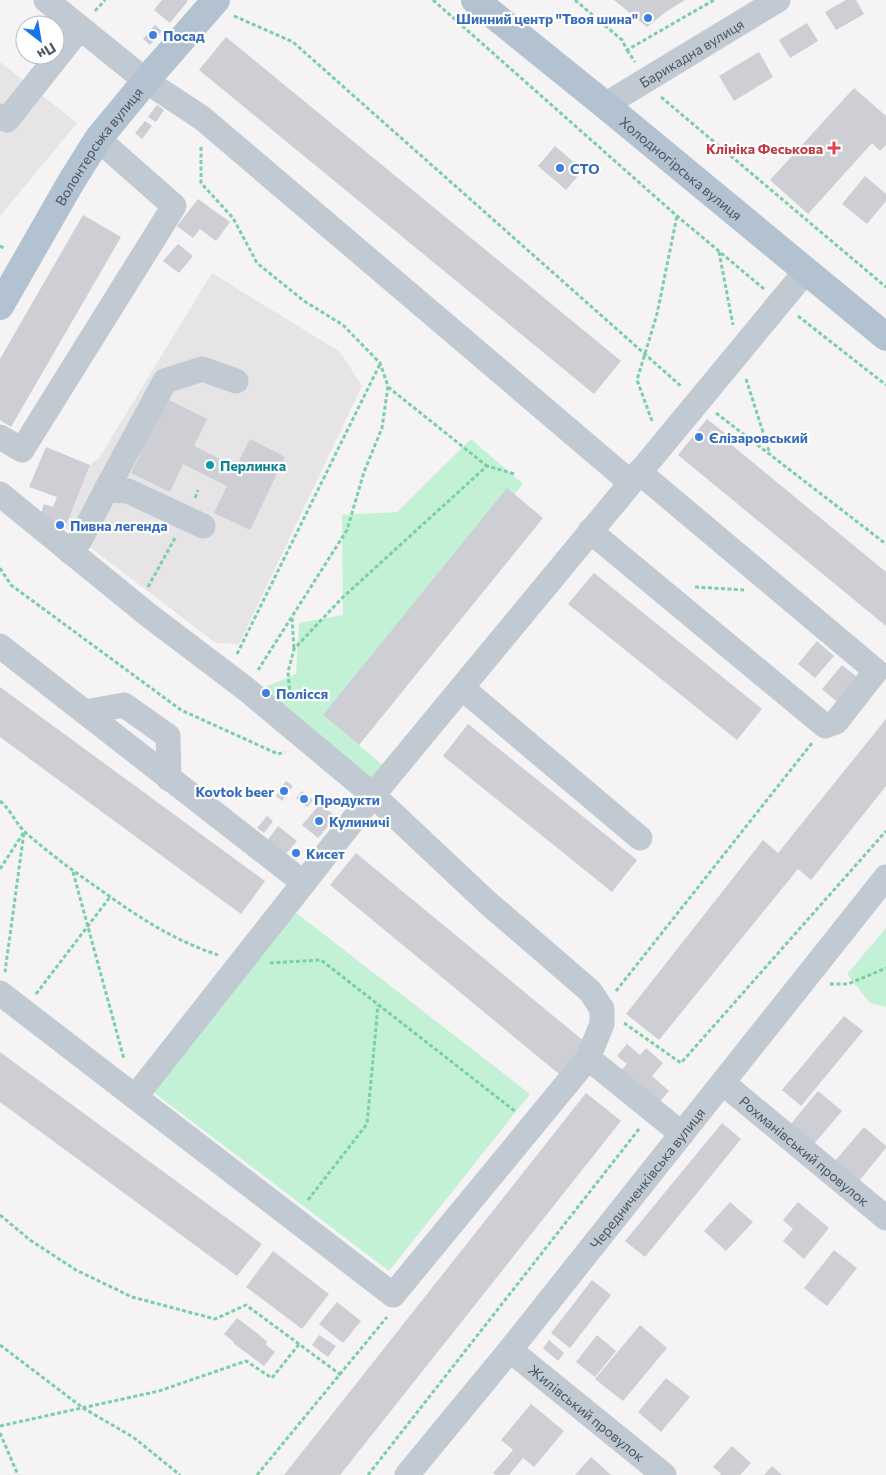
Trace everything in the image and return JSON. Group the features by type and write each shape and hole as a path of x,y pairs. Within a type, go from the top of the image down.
{"main road":[{"name":"Холодногірська вулиця","path":"475,0 606,105 886,337"},
{"name":"Волонтерська вулиця","path":"0,306 71,182 98,140 213,3"}],"street":[{"path":"46,0 146,81 202,118 634,477 782,592 876,671 836,722 825,726 590,531"},
{"name":"Барикадна вулиця","path":"606,105 778,0"},
{"path":"0,116 7,120 80,28"},
{"path":"0,437 22,450 174,206 98,140"},
{"path":"135,1097 373,795 806,271"},
{"path":"70,552 80,540 165,382 202,369 236,381"},
{"path":"106,490 128,490 195,522"},
{"path":"0,494 147,614 303,736 373,795 489,904 590,991 602,1009 602,1024 588,1058 393,1295 1,994"},
{"path":"0,646 304,883"},
{"path":"462,688 640,838"},
{"path":"85,712 124,705 168,736 170,779"},
{"name":"Чередниченківська вулиця","path":"407,1475 510,1350 886,877"},
{"path":"588,1058 682,1134"},
{"name":"Рохманівський провулок","path":"723,1083 886,1218"},
{"name":"Жилівський провулок","path":"510,1350 664,1475"}],"path":[{"path":"433,0 719,252 886,385"},
{"path":"575,0 622,40 659,96 886,287"},
{"path":"627,50 714,0"},
{"path":"213,3 293,42 698,401"},
{"path":"202,118 201,183 233,218 257,263 304,301 343,326 380,363 388,386 382,428 364,472 347,530 292,617 236,682"},
{"path":"661,445 637,380 657,314 677,216"},
{"path":"0,246 5,249"},
{"path":"719,252 738,352 770,454"},
{"path":"236,682 380,363"},
{"path":"388,386 487,466 515,474"},
{"path":"719,415 886,544"},
{"path":"294,649 342,598 487,466"},
{"path":"147,614 146,590 195,522 198,490"},
{"path":"0,568 11,585 181,710 278,754 303,736 288,672 294,649 292,617"},
{"path":"694,587 782,592"},
{"path":"825,726 602,1009 681,1063 886,831"},
{"path":"0,869 24,832 1,994"},
{"path":"73,871 124,1059"},
{"path":"22,1010 110,897"},
{"path":"799,985 848,984 886,968"},
{"path":"293,1219 367,1124 378,1004"},
{"path":"368,1475 653,1111"},
{"path":"0,1215 30,1240 76,1270 132,1298 215,1319 246,1305 300,1343 340,1375"},
{"path":"0,1426 159,1391 246,1360 272,1378 300,1343"},
{"path":"0,1345 83,1408 133,1437 180,1475"},
{"path":"0,1434 18,1475"}],"shaded area":[{"path":"0,62 77,123 0,216"},
{"path":"212,273 340,352 362,386 239,644 216,643 65,528 90,465 99,458"}],"green space":[{"path":"471,439 523,484 323,715 386,768 372,786 256,691 296,674 299,623 343,615 342,515 397,512"},
{"path":"295,912 530,1094 389,1271 153,1092"},
{"path":"886,928 886,1007 870,1003 847,974"}],"building":[{"path":"162,0 188,1 170,23 154,10"},
{"path":"614,0 685,0 647,27"},
{"path":"846,0 856,0 864,14 836,30 825,12"},
{"path":"807,23 818,41 790,58 779,40"},
{"name":"Посад","path":"155,25 162,31 150,45 143,39"},
{"path":"226,37 621,361 594,394 199,70"},
{"path":"759,52 773,77 734,101 719,76"},
{"name":"Клініка Феськова","path":"854,88 886,116 886,145 880,151 872,143 808,214 770,180"},
{"path":"157,105 164,110 156,122 148,117"},
{"path":"145,121 152,126 142,139 135,133"},
{"name":"СТО","path":"555,146 583,170 566,190 538,166"},
{"path":"865,176 886,194 886,201 867,224 842,204"},
{"path":"198,199 230,222 216,241 200,229 193,238 177,226"},
{"path":"83,215 121,237 11,427 0,420 0,359"},
{"path":"178,244 193,256 179,273 163,261"},
{"name":"Перлинка","path":"167,399 207,419 194,446 236,467 250,439 285,457 250,530 214,513 227,486 183,464 170,492 131,473"},
{"path":"707,419 731,438 728,442 886,572 886,626 678,455"},
{"path":"46,447 90,465 65,528 39,519 44,504 53,507 57,497 29,487"},
{"path":"507,488 543,518 359,745 323,715"},
{"path":"594,573 762,709 737,740 568,604"},
{"path":"817,641 834,656 815,678 798,664"},
{"path":"842,665 862,681 842,706 822,689"},
{"path":"0,687 265,881 241,914 0,737"},
{"path":"886,719 886,786 811,880 798,869 659,1040 626,1014 763,840 778,853"},
{"path":"468,724 637,860 612,892 443,756"},
{"name":"Kovtok beer","path":"286,781 293,786 282,801 276,796"},
{"name":"Продукти","path":"302,791 313,800 307,807 296,798"},
{"name":"Кулиничі","path":"320,804 336,817 318,838 302,825"},
{"path":"267,816 273,821 264,833 257,828"},
{"path":"278,826 297,841 285,855 267,841"},
{"path":"356,853 585,1042 559,1074 330,885"},
{"path":"844,1016 863,1031 801,1106 782,1090"},
{"path":"627,1044 640,1055 646,1048 663,1063 652,1076 669,1091 655,1107 617,1075 627,1064 617,1056"},
{"path":"0,1052 262,1244 237,1276 0,1102"},
{"path":"818,1091 842,1111 813,1145 790,1125"},
{"path":"586,1093 621,1121 340,1475 284,1475"},
{"path":"722,1123 741,1139 645,1257 625,1241"},
{"path":"864,1127 886,1148 859,1181 835,1161"},
{"path":"730,1202 753,1222 726,1251 704,1231"},
{"path":"798,1202 829,1228 804,1259 783,1241 793,1229 783,1220"},
{"path":"834,1250 857,1268 827,1306 804,1288"},
{"path":"273,1251 329,1294 302,1329 246,1287"},
{"path":"592,1280 611,1295 570,1348 551,1333"},
{"path":"337,1302 361,1321 343,1343 319,1324"},
{"path":"237,1318 257,1333 267,1342 266,1345 275,1352 264,1366 224,1334"},
{"path":"640,1325 667,1348 623,1401 595,1379"},
{"path":"319,1335 336,1346 328,1357 312,1345"},
{"path":"597,1335 616,1351 595,1377 576,1362"},
{"path":"549,1340 564,1353 558,1361 543,1348"},
{"path":"666,1378 690,1397 661,1432 638,1412"},
{"path":"531,1404 564,1431 534,1467 523,1458 509,1475 496,1475 493,1473 513,1450 501,1440"},
{"path":"732,1446 751,1463 740,1475 720,1475 713,1467"},
{"path":"591,1457 611,1475 575,1475"},
{"path":"772,1466 782,1475 764,1475"}],"place":[{"name":"Шинний центр \"Твоя шина\"","path":"648,18"},
{"name":"Посад","path":"153,35"},
{"name":"Клініка Феськова","path":"834,148"},
{"name":"СТО","path":"560,168"},
{"name":"Єлізаровський","path":"699,437"},
{"name":"Перлинка","path":"210,465"},
{"name":"Пивна легенда","path":"60,525"},
{"name":"Полісся","path":"266,693"},
{"name":"Kovtok beer","path":"284,791"},
{"name":"Продукти","path":"304,799"},
{"name":"Кулиничі","path":"319,821"},
{"name":"Кисет","path":"296,853"}]}
